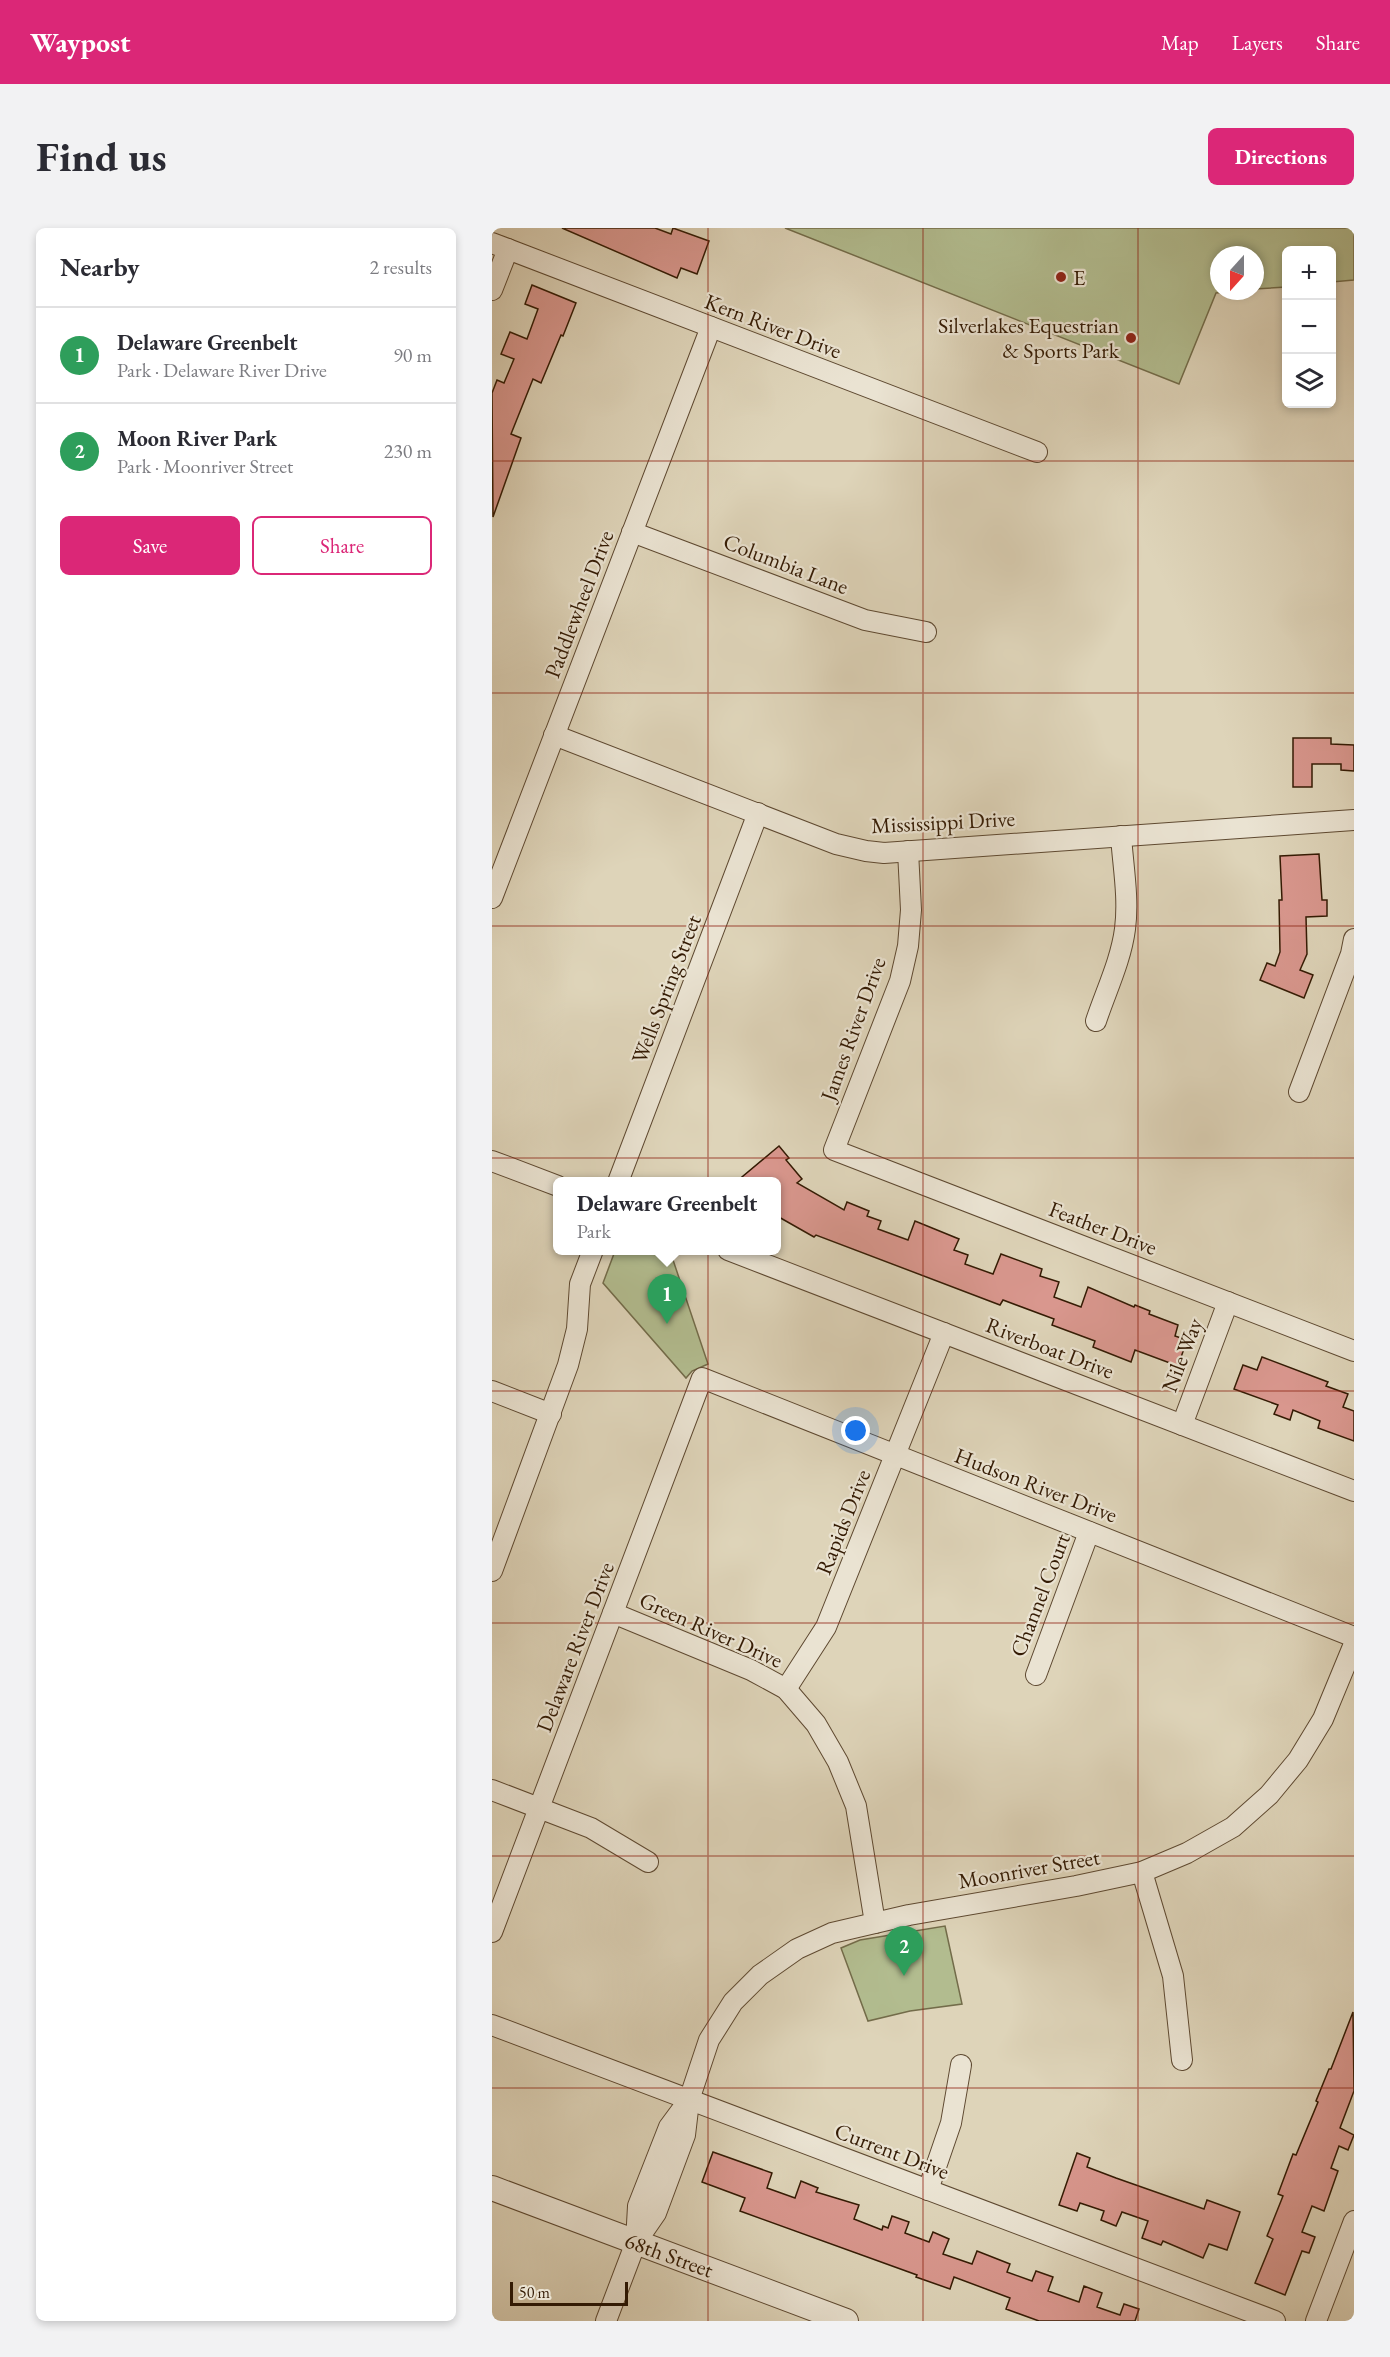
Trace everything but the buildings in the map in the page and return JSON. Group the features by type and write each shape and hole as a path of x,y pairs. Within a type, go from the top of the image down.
{"street":[{"path":"492,290 500,246"},
{"name":"Kern River Drive","path":"500,246 1037,452"},
{"name":"Paddlewheel Drive","path":"492,898 711,327"},
{"name":"Columbia Lane","path":"632,532 865,620 926,632"},
{"name":"Mississippi Drive","path":"554,735 846,846 884,853 1354,819"},
{"name":"Wells Spring Street","path":"620,1177 758,813"},
{"path":"1096,1021 1125,930 1126,906 1121,836"},
{"name":"James River Drive","path":"834,1150 900,981 908,946 911,910 908,851"},
{"path":"1299,1092 1351,954 1354,939"},
{"name":"Feather Drive","path":"834,1150 1354,1351"},
{"path":"492,1161 553,1184"},
{"path":"492,1571 568,1365 577,1329 580,1284 591,1255"},
{"name":"Riverboat Drive","path":"739,1255 1354,1491"},
{"name":"Nile Way","path":"1182,1425 1228,1302"},
{"name":"Rapids Drive","path":"786,1689 826,1627 944,1333"},
{"name":"Hudson River Drive","path":"702,1378 1354,1636"},
{"name":"Delaware River Drive","path":"492,1932 702,1378"},
{"path":"492,1391 551,1414"},
{"name":"Channel Court","path":"1035,1675 1089,1532"},
{"name":"Green River Drive","path":"613,1613 750,1670 786,1689 816,1724 838,1762 856,1806 875,1923"},
{"name":"Moonriver Street","path":"606,2321 636,2242 638,2206 669,2127 689,2100 709,2040 733,2002 760,1975 797,1950 832,1933 1142,1872 1187,1853 1233,1827 1269,1795 1298,1760 1323,1719 1354,1644"},
{"path":"492,1790 591,1828 648,1862"},
{"path":"1142,1872 1173,1976 1182,2060"},
{"name":"Current Drive","path":"492,2025 1275,2321"},
{"path":"928,2190 951,2123 961,2065"},
{"name":"68th Street","path":"492,2188 846,2321"},
{"path":"1316,2321 1354,2221"}],"green space":[{"name":"Silverlakes Equestrian & Sports Park","path":"785,228 1354,228 1354,280 1336,282 1336,246 1282,246 1282,287 1264,288 1264,246 1210,246 1210,300 1213,300 1179,384"},
{"path":"614,1255 671,1255 708,1364 692,1371 686,1378 603,1283"},
{"path":"945,1926 962,2004 910,2011 868,2021 841,1948 860,1940"}],"place":[{"name":"E","path":"1061,277"},
{"name":"Silverlakes Equestrian & Sports Park","path":"1131,338"},
{"name":"Delaware Greenbelt","path":"667,1324"},
{"name":"Moon River Park","path":"904,1976"}]}
